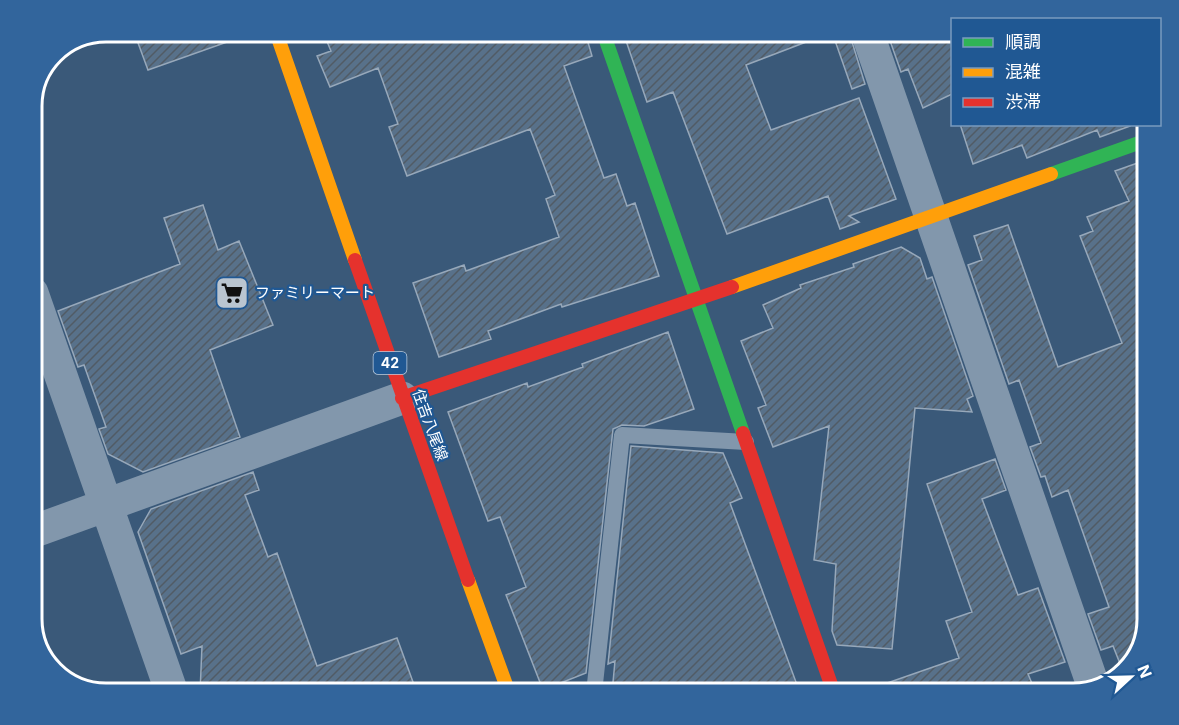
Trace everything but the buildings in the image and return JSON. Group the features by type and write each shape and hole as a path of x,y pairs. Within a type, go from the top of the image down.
{"street":[{"name":"住吉八尾線","path":"279,42 402,398 506,683"},
{"path":"606,42 830,683"},
{"path":"871,42 1091,680"},
{"path":"42,528 402,398 933,218 1137,144"},
{"path":"42,320 169,683"}],"lane":[{"path":"595,683 622,435 746,442"}],"traffic: fast":[{"path":"606,42 743,433"},
{"path":"1051,174 1137,144"}],"traffic: slow":[{"path":"279,42 355,260"},
{"path":"732,287 1051,174"},
{"path":"468,580 505,683"}],"traffic: jam":[{"path":"355,260 468,580"},
{"path":"402,398 732,287"},
{"path":"743,433 830,683"}],"place":[{"name":"ファミリーマート","path":"232,293"}]}
